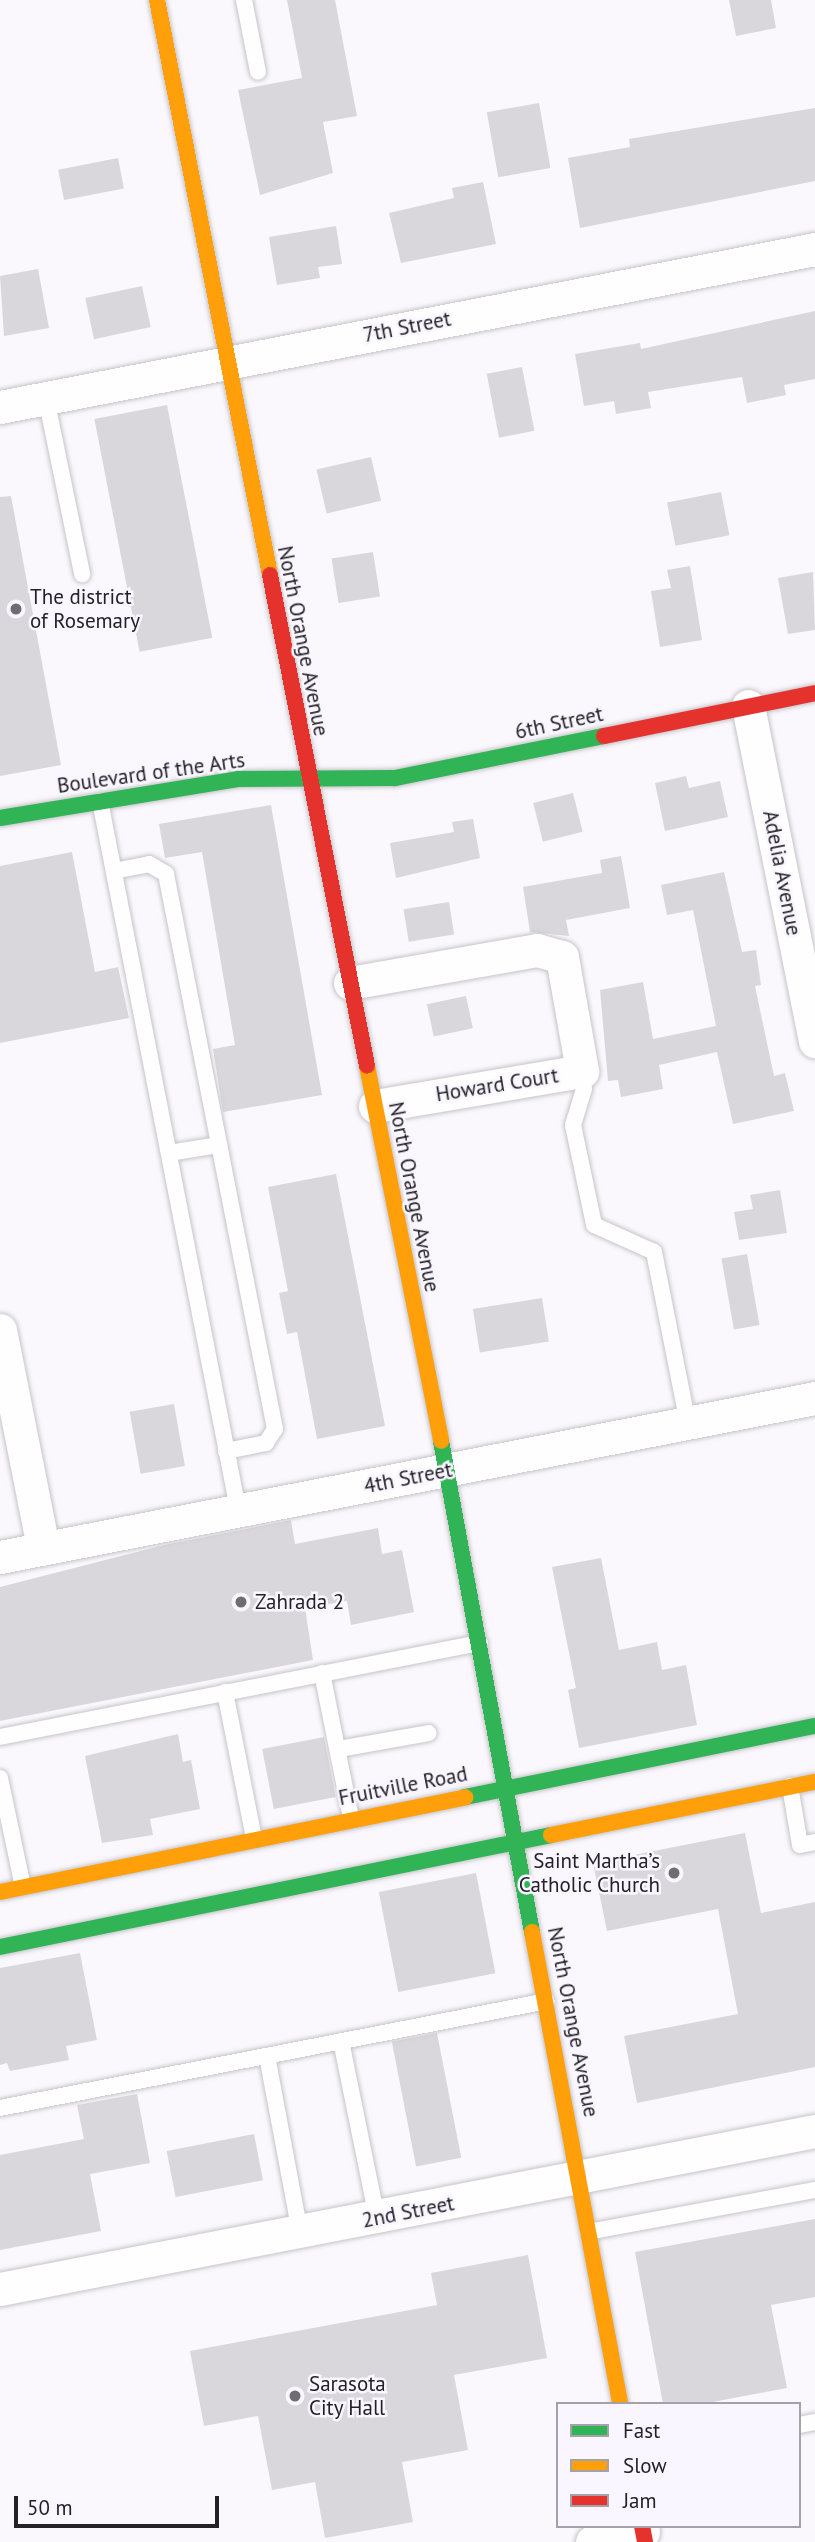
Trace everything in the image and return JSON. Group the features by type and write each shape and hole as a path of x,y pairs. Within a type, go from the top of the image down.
{"street":[{"name":"North Orange Avenue","path":"157,0 447,1471 582,2177 588,2232 620,2402"},
{"name":"7th Street","path":"0,407 815,249"},
{"name":"6th Street","path":"309,781 395,778 815,693"},
{"name":"Adelia Avenue","path":"748,706 814,1030"},
{"name":"Boulevard of the Arts","path":"0,818 239,779 309,781"},
{"name":"Howard Court","path":"350,983 537,950 562,957 582,1071 375,1106"},
{"path":"0,1330 43,1548"},
{"name":"4th Street","path":"0,1557 815,1398"},
{"name":"Fruitville Road","path":"0,1892 507,1786 815,1727"},
{"path":"0,1947 517,1839 815,1782"},
{"name":"2nd Street","path":"0,2288 300,2233 815,2131"},
{"path":"592,2542 644,2533"}],"lane":[{"path":"244,0 258,72"},
{"path":"46,398 82,574"},
{"path":"100,800 237,1509"},
{"path":"114,872 149,864 166,874 275,1429 266,1444 226,1451"},
{"path":"582,1071 584,1089 573,1125 594,1225 654,1252 688,1423"},
{"path":"169,1153 219,1145"},
{"path":"0,1737 480,1643"},
{"path":"323,1673 351,1818"},
{"path":"225,1692 254,1838"},
{"path":"339,1749 429,1733"},
{"path":"0,1778 3,1808 23,1887"},
{"path":"790,1786 800,1845 815,1842"},
{"path":"0,2108 548,2001"},
{"path":"341,2041 377,2218"},
{"path":"267,2056 300,2233"},
{"path":"588,2232 815,2190"}],"building":[{"path":"287,0 335,0 357,116 323,122 333,173 260,195 238,90 302,78"},
{"path":"729,0 771,0 776,28 736,36"},
{"path":"539,103 550,168 498,177 487,112"},
{"path":"815,108 815,181 580,228 568,158 630,147 629,139"},
{"path":"118,158 124,188 64,200 58,170"},
{"path":"483,182 496,244 401,263 389,213 454,198 452,188"},
{"path":"336,226 342,264 318,267 320,278 277,285 269,237"},
{"path":"38,269 49,328 4,336 0,276"},
{"path":"142,286 151,327 94,339 85,298"},
{"path":"815,311 815,379 784,385 786,395 747,403 742,377 648,392 651,408 616,414 614,401 584,406 575,354 640,343 641,349"},
{"path":"522,367 534,431 499,438 487,374"},
{"path":"167,405 212,638 140,652 94,419"},
{"path":"371,457 381,501 327,513 316,470"},
{"path":"721,492 729,535 675,546 667,502"},
{"name":"The district of Rosemary","path":"11,496 61,765 0,776 0,497"},
{"path":"373,552 380,596 339,603 332,559"},
{"path":"690,566 702,640 660,647 651,591 671,588 667,570"},
{"path":"813,572 815,630 788,634 778,578"},
{"path":"686,776 689,788 720,781 728,817 665,831 655,783"},
{"path":"573,793 583,832 543,842 533,803"},
{"path":"271,805 322,1095 223,1112 213,1049 235,1045 202,852 165,858 159,824"},
{"path":"473,819 480,858 396,878 390,843 454,832 452,822"},
{"path":"72,852 95,972 118,967 129,1018 0,1043 0,866"},
{"path":"621,856 630,908 566,920 569,936 530,932 523,887 602,873 600,860"},
{"path":"724,872 742,952 756,950 761,985 755,986 774,1076 785,1073 794,1111 733,1124 717,1052 659,1065 663,1089 621,1097 618,1080 608,1081 600,990 643,982 653,1039 716,1026 693,910 667,915 661,885"},
{"path":"449,902 454,935 409,942 404,909"},
{"path":"466,996 473,1028 434,1037 427,1004"},
{"path":"336,1174 385,1426 317,1439 297,1332 287,1334 279,1293 288,1291 268,1187"},
{"path":"780,1190 787,1233 739,1240 734,1212 753,1209 750,1195"},
{"path":"747,1254 760,1325 734,1329 721,1259"},
{"path":"542,1298 549,1341 480,1352 473,1309"},
{"path":"174,1404 185,1466 141,1474 130,1412"},
{"path":"291,1520 295,1544 378,1528 382,1554 402,1550 414,1612 351,1625 347,1601 305,1608 313,1660 0,1721 0,1587 164,1545"},
{"path":"601,1558 619,1650 657,1642 662,1670 686,1665 697,1725 579,1748 568,1690 576,1688 552,1567"},
{"path":"178,1734 183,1762 191,1760 200,1809 150,1819 153,1835 102,1843 85,1756"},
{"path":"324,1737 336,1797 274,1809 262,1749"},
{"path":"745,1833 761,1913 815,1902 815,2067 637,2103 624,2036 738,2014 718,1909 607,1931 593,1863"},
{"path":"476,1873 495,1973 398,1992 379,1892"},
{"path":"80,1953 97,2040 66,2046 69,2060 10,2071 7,2063 0,2065 0,1968"},
{"path":"437,2033 461,2158 416,2166 392,2042"},
{"path":"137,2094 150,2163 90,2174 101,2231 0,2250 0,2155 84,2139 77,2105"},
{"path":"254,2134 263,2180 176,2197 167,2151"},
{"path":"815,2219 815,2297 771,2305 787,2388 713,2402 663,2402 635,2252"},
{"name":"Sarasota City Hall","path":"528,2255 547,2358 454,2375 468,2450 402,2462 413,2522 325,2538 315,2482 272,2490 258,2416 204,2426 190,2351 437,2305 431,2273"}],"traffic: fast":[{"path":"0,818 238,779 395,778 604,736"},
{"path":"441,1441 532,1932"},
{"path":"465,1797 815,1726"},
{"path":"0,1947 551,1835"}],"traffic: slow":[{"path":"157,0 270,575"},
{"path":"367,1066 441,1441"},
{"path":"551,1835 815,1782"},
{"path":"0,1892 465,1797"},
{"path":"532,1932 620,2402"}],"traffic: jam":[{"path":"270,575 367,1066"},
{"path":"604,736 815,693"},
{"path":"642,2528 645,2542"}],"place":[{"name":"The district of Rosemary","path":"16,609"},
{"name":"Zahrada 2","path":"241,1602"},
{"name":"Saint Martha’s Catholic Church","path":"674,1873"},
{"name":"Sarasota City Hall","path":"295,2396"}]}
